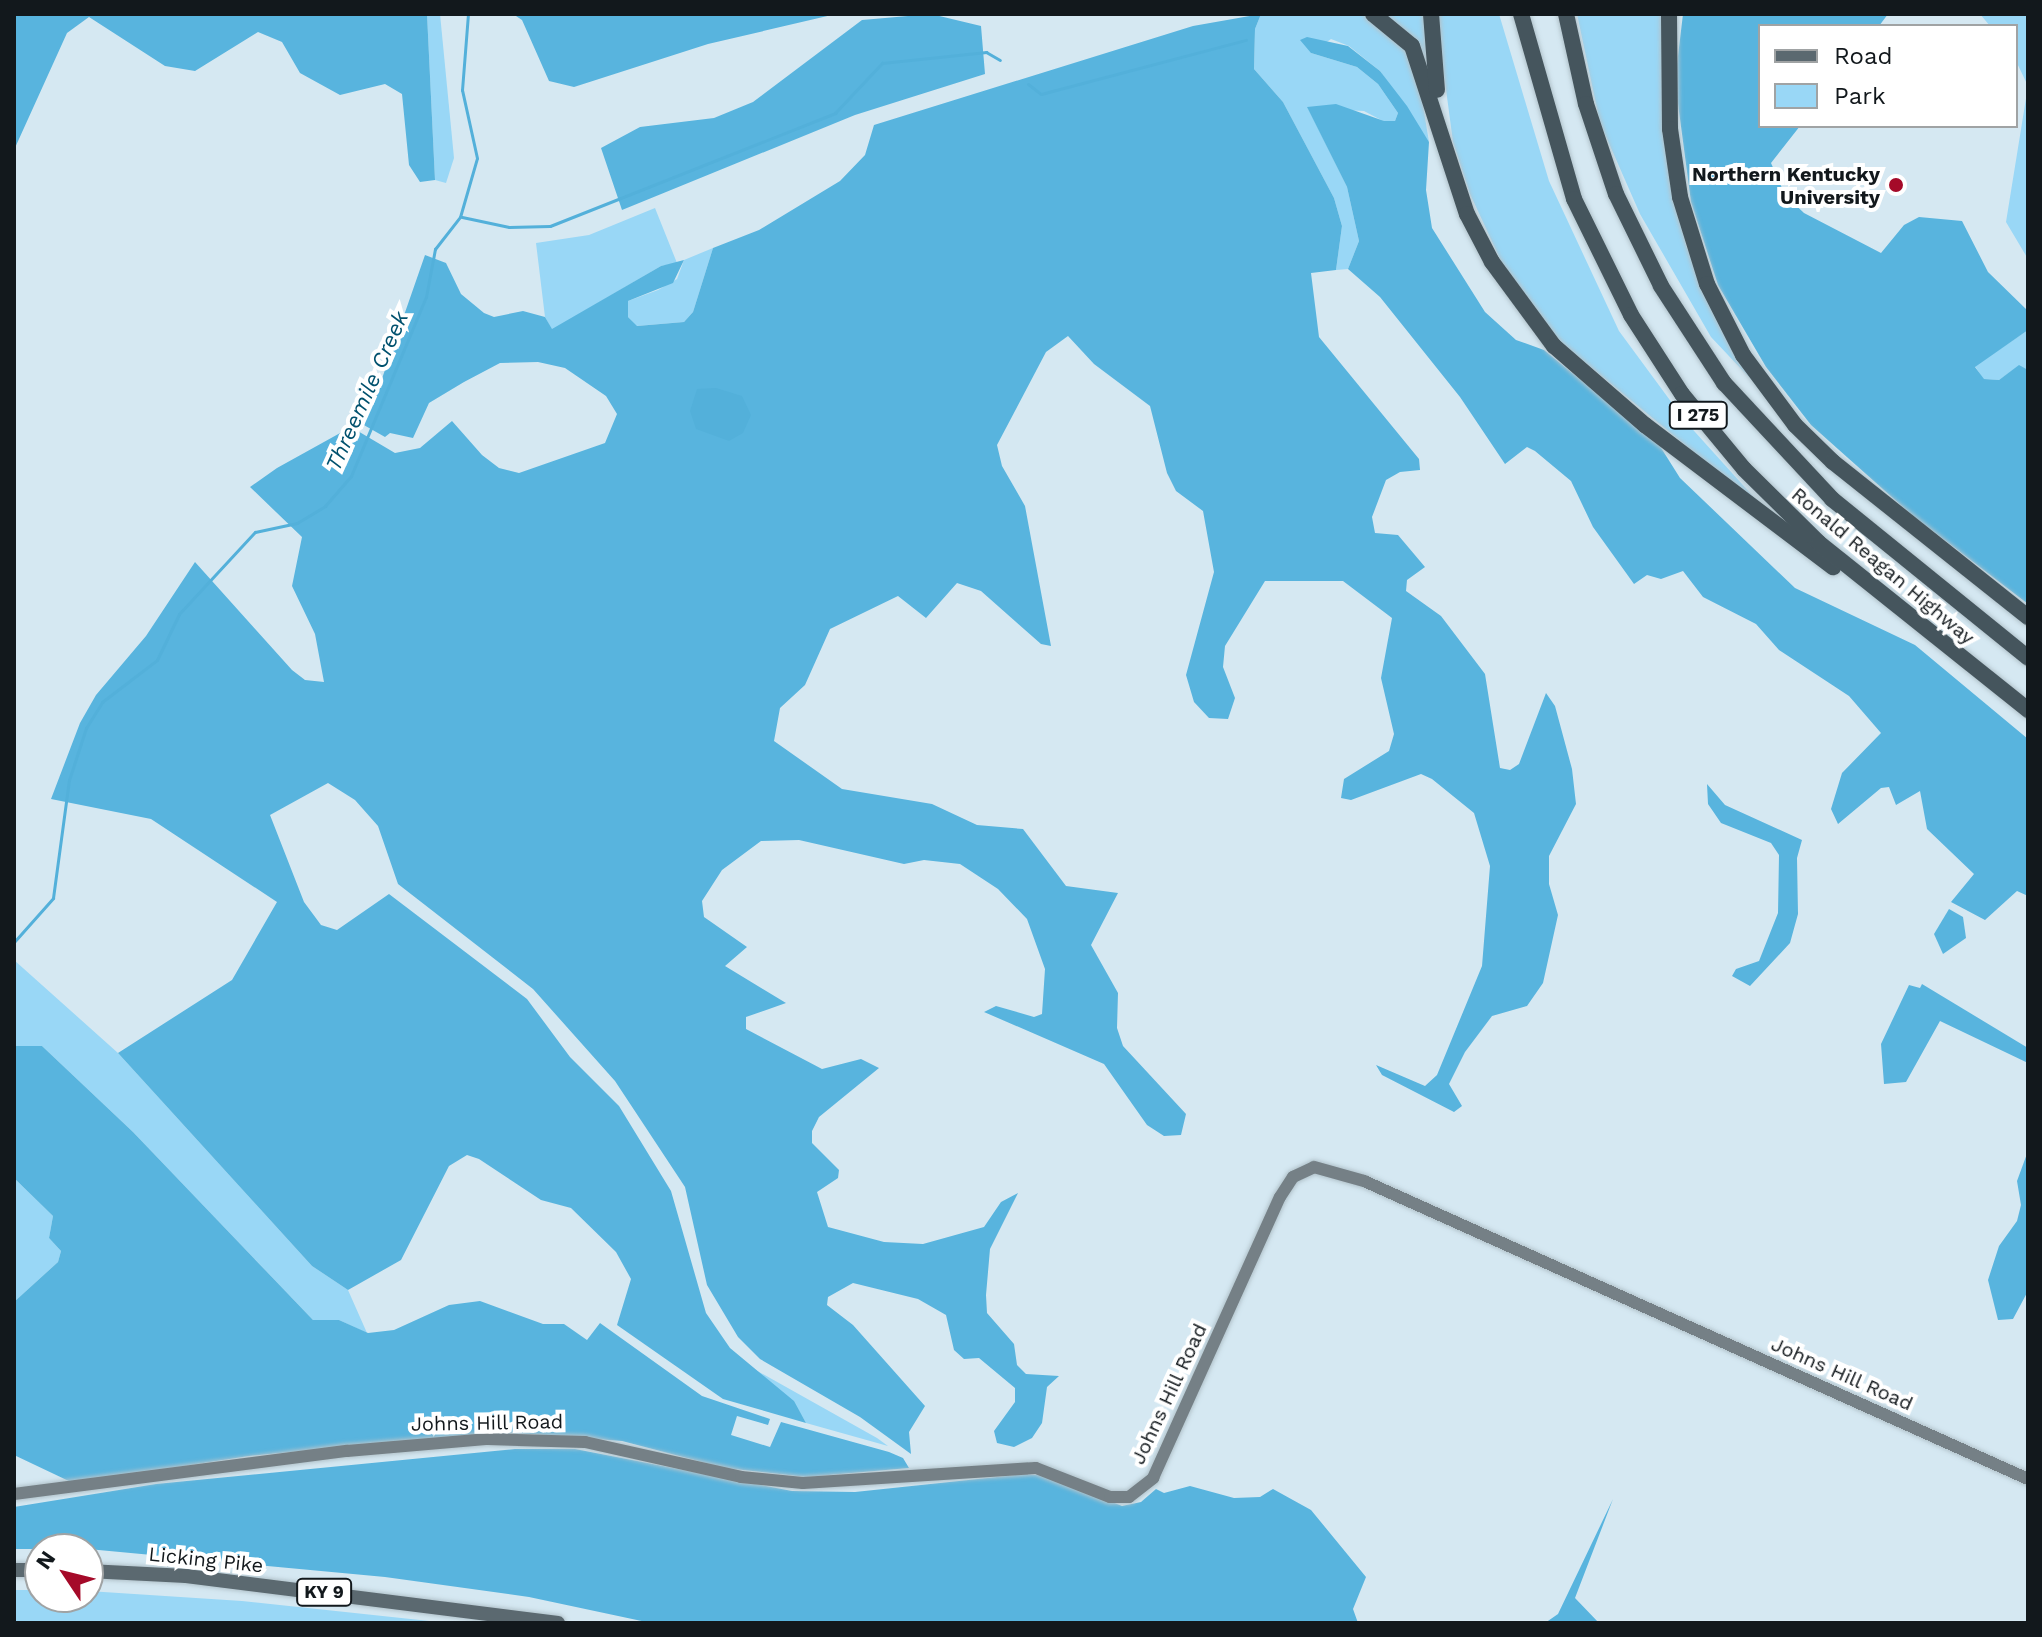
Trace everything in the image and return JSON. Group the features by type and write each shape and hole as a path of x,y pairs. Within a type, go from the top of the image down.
{"highway":[{"path":"1373,14 1412,46 1467,214 1492,262 1554,346 1620,405 1798,542 1882,596"},
{"path":"1431,14 1440,128"},
{"name":"Ronald Reagan Highway","path":"1521,14 1574,199 1649,346 1744,469 1882,596 2028,710"},
{"name":"Ronald Reagan Highway","path":"1566,14 1586,104 1616,194 1661,286 1724,383 1832,499 2028,658"},
{"path":"1669,15 1670,129 1680,197 1707,284 1743,355 1795,425 1833,462 2028,617"}],"main road":[{"name":"Johns Hill Road","path":"14,1494 359,1449 504,1439 585,1442 741,1477 803,1483 1036,1468 1110,1497 1129,1497 1153,1478 1280,1197 1293,1177 1314,1167 1364,1181 2028,1479"},
{"name":"Licking Pike","path":"104,1572 186,1576 558,1623"}],"green space":[{"path":"427,14 440,14 454,158 446,183 435,180"},
{"path":"1261,14 1365,16 1401,44 1418,75 1429,142 1380,71 1349,46 1331,39 1311,53 1357,67 1378,84 1398,113 1395,121 1383,121 1364,111 1308,108 1347,187 1359,241 1348,269 1336,270 1342,226 1334,198 1283,102 1254,69 1255,29"},
{"path":"1385,14 1424,14 1428,70 1411,36"},
{"path":"1436,14 1499,14 1549,181 1619,331 1686,422 1769,514 1558,340 1502,263 1470,194 1453,142"},
{"path":"1577,14 1661,14 1671,175 1686,246 1735,355 1762,391 1711,337 1640,214 1600,123"},
{"path":"1980,14 2028,14 2028,86 2018,65 2018,24 1988,24"},
{"path":"2028,86 2028,259 2006,222"},
{"path":"655,208 677,263 661,266 552,330 545,317 536,243 589,235"},
{"path":"713,248 693,312 684,322 636,326 628,317 628,301 677,279 684,260"},
{"path":"2028,330 2028,370 2019,366 1999,380 1983,379 1975,366"},
{"path":"14,960 118,1053 312,1266 348,1290 367,1333 339,1320 314,1321 133,1132 42,1046 15,1048"},
{"path":"14,1178 53,1216 49,1238 61,1251 58,1262 14,1302"},
{"path":"752,1368 888,1446 806,1423 793,1401"},
{"path":"14,1590 24,1590 24,1613 104,1613 104,1592 242,1601 448,1623 14,1623"}],"shaded area":[{"path":"14,14 427,14 435,180 420,182 409,165 402,94 385,84 340,95 300,73 282,42 258,32 195,71 165,66 89,17 67,33 14,150"},
{"path":"513,14 836,14 708,44 574,87 549,81 522,20"},
{"path":"931,14 981,26 985,74 855,115 622,210 601,148 640,127 714,118 753,102 862,20"},
{"path":"1261,14 1255,29 1254,69 1283,102 1334,198 1342,226 1336,270 1311,273 1319,337 1419,459 1420,470 1400,472 1386,480 1372,517 1375,533 1398,535 1425,567 1407,580 1406,591 1441,616 1485,674 1500,768 1510,770 1519,764 1546,693 1555,706 1572,769 1576,804 1549,856 1549,884 1558,915 1543,983 1527,1006 1492,1016 1465,1052 1449,1084 1462,1106 1454,1112 1382,1075 1376,1065 1425,1086 1437,1075 1482,966 1490,866 1474,813 1432,779 1421,774 1351,800 1341,798 1344,779 1389,751 1394,734 1381,678 1392,618 1343,581 1265,581 1225,646 1223,667 1235,698 1228,719 1209,718 1194,702 1186,675 1214,572 1203,511 1176,491 1167,473 1150,406 1094,364 1068,336 1046,352 997,445 1002,466 1025,506 1051,646 1041,644 981,591 957,583 926,618 898,596 830,629 805,685 780,708 774,741 842,789 932,804 977,825 1023,829 1066,886 1118,893 1091,945 1118,993 1117,1028 1123,1046 1186,1114 1181,1135 1164,1136 1147,1125 1104,1064 984,1012 996,1006 1034,1017 1042,1014 1045,969 1027,919 998,889 960,864 924,860 904,864 799,840 761,841 722,870 702,901 704,917 747,947 725,966 786,1003 746,1017 746,1029 822,1069 861,1059 879,1068 819,1117 812,1131 812,1143 839,1170 838,1178 817,1192 828,1227 884,1242 923,1244 984,1227 1001,1202 1018,1193 990,1249 987,1313 1014,1344 1017,1365 1026,1374 1059,1376 1047,1387 1042,1423 1032,1438 1014,1447 997,1443 994,1431 1015,1402 1015,1388 979,1358 964,1359 954,1350 946,1315 918,1299 853,1283 828,1297 827,1305 853,1325 925,1406 909,1432 911,1454 860,1417 760,1359 738,1337 707,1285 685,1187 615,1081 533,989 398,884 378,826 355,800 328,783 270,815 304,902 321,925 337,930 389,894 527,999 570,1057 619,1106 671,1191 706,1313 730,1348 794,1401 806,1423 723,1399 617,1325 631,1279 616,1252 571,1208 541,1200 479,1159 467,1155 449,1166 401,1260 348,1290 312,1266 118,1053 232,980 277,902 151,819 51,799 80,723 96,695 146,636 195,562 292,670 305,680 324,682 315,634 292,586 302,537 250,487 277,468 351,427 395,453 420,448 452,421 482,455 499,468 519,473 605,443 617,414 606,396 565,368 538,362 500,363 429,403 413,438 390,433 385,437 362,424 359,419 378,390 425,255 446,263 461,294 484,313 494,317 523,311 545,317 552,329 661,266 684,260 673,283 628,301 628,317 637,326 684,322 693,312 713,248 759,230 840,181 865,155 874,125 1193,26"},
{"path":"1683,14 1888,14 1880,24 1758,24 1758,128 1798,128 1771,163 1785,195 1804,213 1881,253 1904,225 1919,217 1962,221 1988,272 2028,311 2028,330 1975,367 1984,379 1999,380 2019,365 2028,370 2028,604 1912,515 1811,425 1766,367 1718,285 1691,202 1675,81"},
{"path":"1307,37 1348,46 1380,71 1407,106 1429,142 1426,190 1432,228 1485,312 1516,340 1544,350 1658,443 1680,478 1795,588 1915,645 2028,739 2028,896 2017,891 1985,920 1951,902 1974,874 1927,829 1920,791 1896,805 1889,787 1881,788 1838,824 1831,809 1842,773 1881,733 1849,696 1779,650 1756,624 1703,597 1683,571 1661,579 1647,575 1634,584 1593,527 1571,481 1535,451 1527,447 1505,464 1460,397 1380,297 1348,269 1359,241 1347,187 1307,107 1336,104 1384,121 1395,121 1398,113 1378,84 1357,67 1311,53 1300,40"},
{"path":"716,388 742,396 751,415 743,433 729,441 696,429 690,411 697,389"},
{"path":"1707,784 1725,805 1802,840 1797,858 1798,914 1790,943 1750,986 1732,976 1736,969 1759,961 1778,913 1779,855 1771,843 1721,823 1708,804"},
{"path":"1949,909 1963,917 1966,938 1943,954 1934,934"},
{"path":"1922,984 2028,1048 2028,1063 1940,1021 1906,1082 1884,1084 1881,1044 1909,985 1920,988"},
{"path":"14,1046 42,1046 133,1132 313,1320 339,1320 368,1333 394,1330 449,1305 480,1301 543,1324 564,1324 587,1340 600,1323 702,1396 770,1419 768,1425 737,1416 731,1435 770,1447 781,1422 889,1452 903,1458 909,1468 806,1477 725,1468 622,1441 504,1432 249,1456 73,1483 14,1455 14,1302 58,1262 61,1251 49,1238 53,1216 14,1178"},
{"path":"2028,1151 2028,1291 2013,1319 1998,1320 1988,1280 1999,1246 2017,1221 2021,1205 2017,1181"},
{"path":"515,1449 575,1449 792,1491 855,1492 1026,1474 1047,1476 1122,1506 1141,1502 1156,1489 1164,1493 1190,1486 1234,1498 1260,1497 1273,1489 1311,1510 1366,1577 1353,1609 1358,1623 651,1623 529,1597 385,1577 104,1551 104,1533 24,1533 24,1549 14,1549 14,1507 156,1484"},
{"path":"1613,1499 1575,1598 1599,1623 1545,1623 1558,1614"}],"waterway":[{"name":"Threemile Creek","path":"14,942 53,898 69,780 86,728 102,702 157,660 179,614 255,532 297,523 325,506 351,476 426,297 435,249 460,217 477,158 462,90 468,14"},
{"path":"1028,84 1041,94 1246,40"},
{"path":"462,217 509,227 550,226 835,113 882,63 986,52 1000,60"}],"place":[{"name":"Northern Kentucky University","path":"1896,185"}]}
